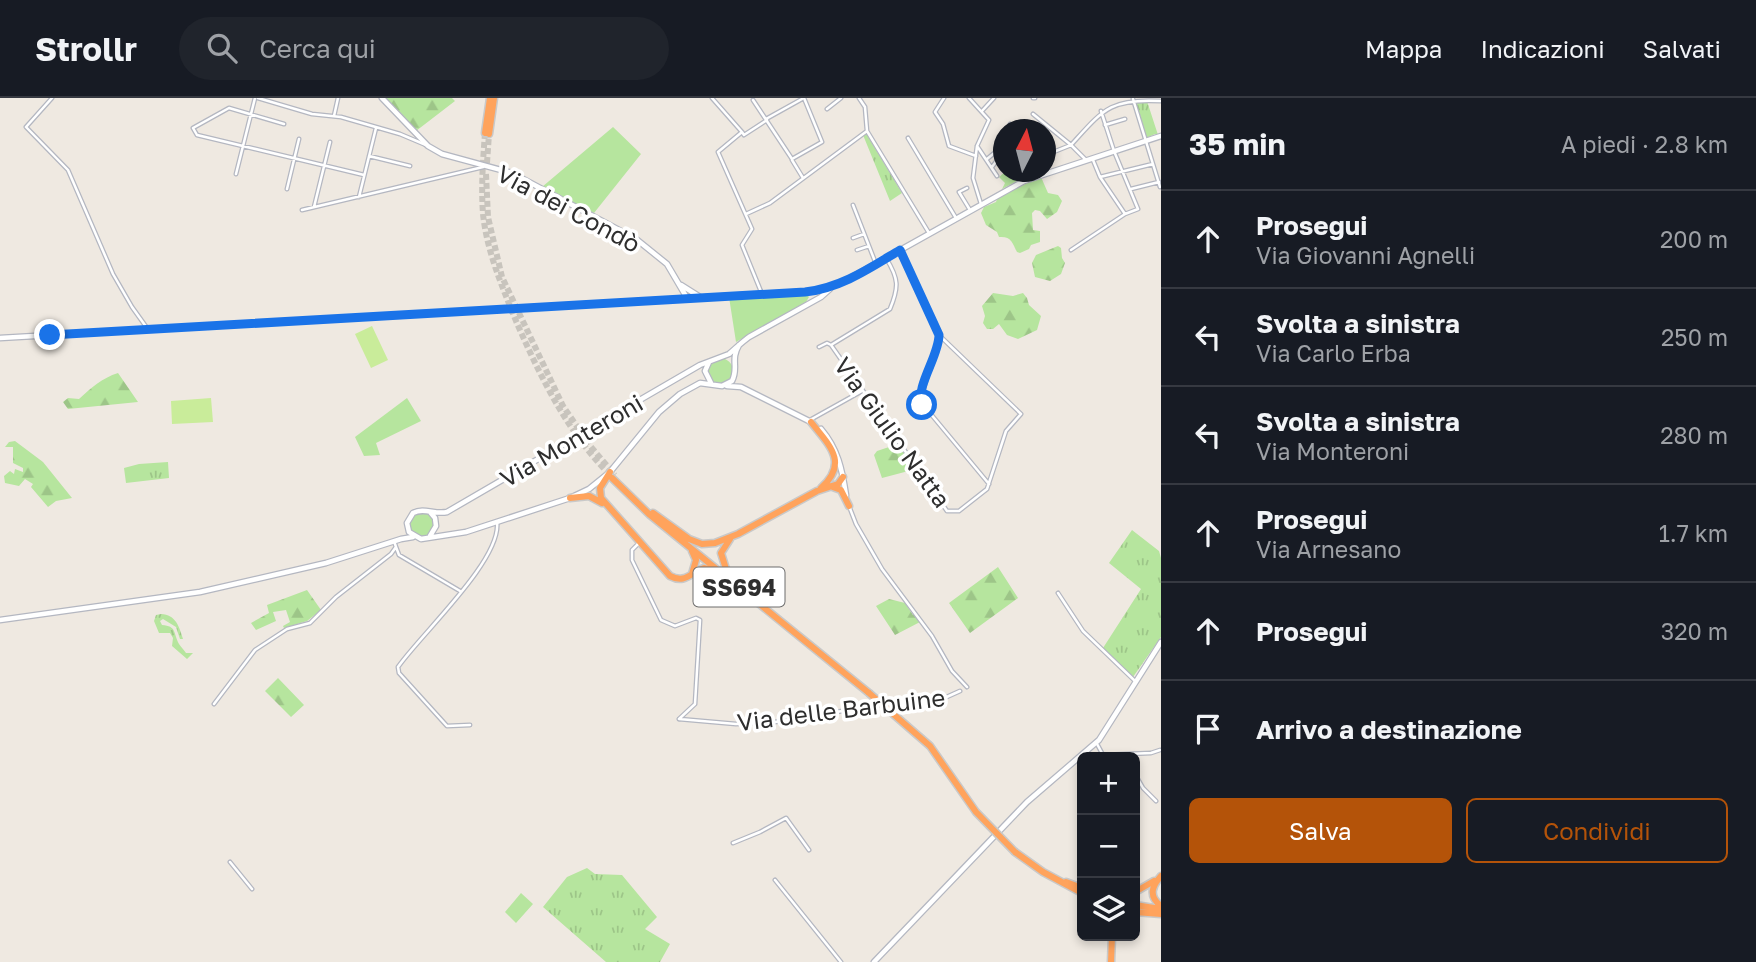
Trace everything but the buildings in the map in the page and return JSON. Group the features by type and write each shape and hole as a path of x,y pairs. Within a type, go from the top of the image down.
{"highway":[{"path":"487,134 492,98"},
{"path":"810,421 828,440 833,450 835,466 831,477 817,491"},
{"path":"612,475 600,488 601,498 670,576 677,580 685,579 704,568 713,569 751,595"},
{"name":"SS694","path":"612,475 751,595"},
{"name":"SS694","path":"612,475 667,529 928,739 985,818 1016,851 1077,889"},
{"path":"653,513 697,543 715,543 738,534 817,491 838,484 843,477 831,477"},
{"path":"828,486 841,490 849,506"},
{"path":"570,498 592,496 606,506"},
{"path":"667,529 693,553 696,564 692,574"},
{"path":"738,534 723,548 722,562 751,595"},
{"path":"1140,889 1161,876 1153,887 1152,894 1161,910"},
{"path":"1140,909 1161,910"},
{"path":"1111,962 1113,941"}],"main road":[{"name":"Via dei Condò","path":"382,98 428,146 442,154 490,166 523,178 636,239 667,264 687,299"},
{"name":"Via Monteroni","path":"407,523 417,510 446,512 712,359 729,354 739,345 833,287 1024,181 1161,136"},
{"name":"Via dei Condò","path":"680,285 704,298"},
{"path":"673,299 680,293 680,285"},
{"name":"Via Monteroni","path":"0,338 805,292 833,287"},
{"name":"Via Monteroni","path":"808,303 817,290"},
{"path":"817,290 817,299"},
{"path":"805,292 809,295 808,303"},
{"path":"739,345 733,356 735,368 740,382 751,392"},
{"path":"721,356 728,359 735,368"},
{"path":"712,359 707,365 706,375 715,385"},
{"path":"723,386 732,381 735,368"},
{"path":"0,620 200,592 326,563 395,541 466,532 570,498 612,475 668,403 695,384 737,386 810,421 835,448 849,506"},
{"path":"429,512 435,518 436,526 430,536"},
{"path":"407,523 409,532 417,538"},
{"path":"395,541 404,533 407,523"},
{"path":"874,962 1027,802 1096,742 1161,642"}],"street":[{"path":"52,98 26,127 68,170 113,274 149,330"},
{"path":"236,174 256,98 312,114 334,116 376,127 428,146"},
{"path":"334,116 338,98"},
{"path":"712,98 744,135 803,99 822,142 792,159"},
{"path":"827,109 841,98"},
{"path":"859,98 865,107 867,131 929,233"},
{"path":"944,98 935,112 943,124 947,142 953,149 976,156"},
{"path":"969,98 988,116 989,124 977,146 973,178 981,204"},
{"path":"982,111 994,98"},
{"path":"1056,151 1071,145 1101,111 1114,103 1141,98 1161,101"},
{"path":"1130,189 1159,185 1133,99"},
{"path":"753,100 803,178"},
{"path":"284,124 229,108 193,128 197,135 364,175"},
{"path":"1071,250 1125,214 1138,209 1101,111"},
{"path":"1033,114 1086,160"},
{"path":"1105,125 1125,119"},
{"path":"359,197 376,127"},
{"path":"746,214 770,203 867,131"},
{"path":"742,132 718,152 752,231 742,245 762,294"},
{"path":"908,138 956,218"},
{"path":"287,189 299,139"},
{"path":"314,207 330,142"},
{"path":"977,146 992,167"},
{"path":"987,159 993,154"},
{"path":"369,156 410,166"},
{"path":"1092,158 1100,177 1125,214"},
{"path":"1100,177 1153,164"},
{"path":"302,210 490,166"},
{"path":"967,188 959,192 970,210"},
{"path":"853,205 876,264"},
{"path":"853,238 864,234"},
{"path":"857,250 869,246"},
{"path":"900,250 939,335 1021,414 1006,431 989,484"},
{"path":"819,347 827,343 831,345 890,309 897,282 896,274 886,258"},
{"path":"939,335 920,395 920,403 989,484"},
{"name":"Via Giulio Natta","path":"831,345 947,511 952,513 963,509 973,498 984,492 989,484"},
{"path":"810,421 862,391"},
{"path":"849,506 856,524 882,569 932,636 952,671 967,687"},
{"path":"470,725 447,726 398,670 400,664 424,639 489,555 497,530 496,522"},
{"path":"395,541 399,555 460,591"},
{"name":"Via delle Barbuine","path":"639,543 631,553 632,560 661,620 675,626 697,617 700,620 695,704 679,719 736,724 775,722 893,703 940,700 960,691"},
{"path":"214,704 255,650 287,629 310,623 336,597 396,547"},
{"path":"1058,593 1083,631 1136,682"},
{"path":"1096,742 1101,752"},
{"path":"1140,753 1160,750"},
{"path":"1140,783 1156,801"},
{"path":"733,843 786,818 809,850"},
{"path":"230,862 252,889"},
{"path":"775,880 841,962"}],"green space":[{"path":"383,98 452,98 455,101 416,131"},
{"path":"1135,101 1147,101 1158,135 1146,138"},
{"path":"613,127 641,154 594,213 542,187"},
{"path":"866,133 902,193 890,201 863,135"},
{"path":"1004,182 1015,182 1002,189"},
{"path":"1030,182 1043,182 1048,193 1058,195 1062,201 1057,212 1047,219 1040,211 1035,210 1032,213 1033,230 1040,231 1040,242 1020,253 1009,239 999,237 997,232 986,225 981,213 984,207 996,202 998,196"},
{"path":"1058,246 1065,263 1061,274 1050,281 1035,277 1032,263 1036,255"},
{"path":"805,293 809,297 806,302 736,342 729,297"},
{"path":"993,293 1013,296 1023,293 1029,305 1041,316 1037,330 1018,339 1007,335 999,324 993,329 987,329 983,323 985,316 982,306"},
{"path":"372,326 388,360 371,368 355,334"},
{"path":"720,358 729,362 733,371 729,380 720,384 711,380 707,371 711,362"},
{"path":"118,373 138,402 68,409 63,402 68,398 79,399 92,387"},
{"path":"211,398 213,422 172,424 171,401"},
{"path":"407,398 421,421 376,443 380,455 364,456 355,437"},
{"path":"15,441 43,462 72,498 56,501 48,507 31,487 33,484 25,479 19,486 5,483 4,476 10,471 14,474 15,469 23,472 23,468 13,463 13,447 5,447 9,442"},
{"path":"898,444 916,469 882,478 874,455 877,451"},
{"path":"168,462 169,478 126,483 124,468"},
{"path":"422,511 431,515 435,524 431,533 422,537 413,533 409,524 413,515"},
{"path":"1132,530 1159,551 1161,558 1161,637 1133,677 1103,648 1141,589 1109,563"},
{"path":"998,567 1018,598 970,633 949,603"},
{"path":"307,590 321,610 307,621 284,628 283,626 290,622 286,610 273,612 276,621 256,630 251,623 269,613 267,605"},
{"path":"889,599 905,603 920,622 895,635 876,606"},
{"path":"161,614 173,619 178,626 183,639 180,639 176,627 163,619 160,621 162,625 172,629 186,653 193,653 187,659 172,646 173,638 170,633 159,633 154,621 156,615"},
{"path":"278,678 304,705 291,717 265,691"},
{"path":"587,868 595,874 622,875 657,917 645,929 670,944 660,962 606,962 543,907 567,877"},
{"path":"521,893 533,904 516,923 505,912"}],"tunnel":[{"path":"485,133 483,214 500,282 525,342 556,403 581,441 611,476"},
{"path":"487,163 489,134"},
{"path":"486,174 488,217 502,277 563,406 591,447 615,475"}],"route":[{"path":"50,335 805,292 833,287 900,250 939,335 920,395 922,405"}]}
